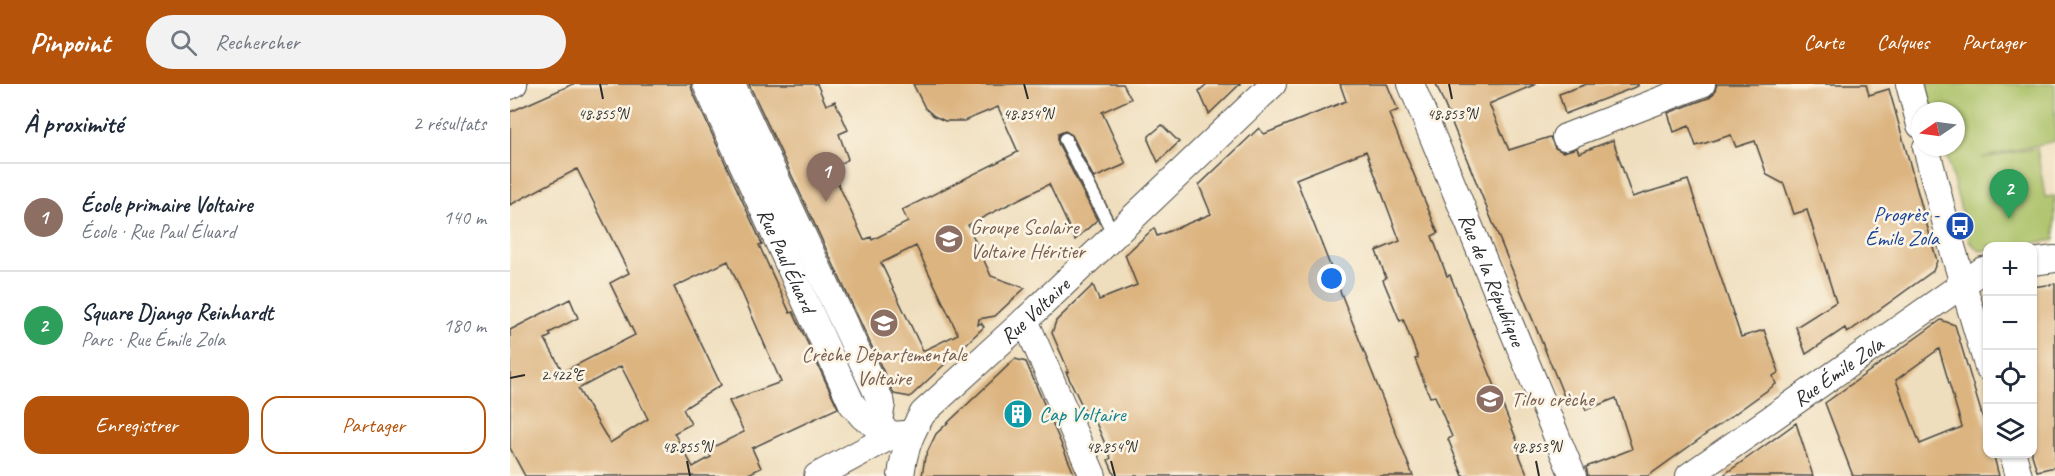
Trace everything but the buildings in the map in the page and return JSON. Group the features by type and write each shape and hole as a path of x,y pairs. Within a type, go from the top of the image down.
{"street":[{"path":"510,86 514,84"},
{"name":"Rue Paul Éluard","path":"706,84 852,404 863,417 894,432"},
{"name":"Rue Paul Éluard","path":"732,84 894,432"},
{"name":"Rue Voltaire","path":"901,476 903,460 894,432 923,413 1025,320 1273,84"},
{"name":"Rue de la République","path":"1411,84 1573,476"},
{"path":"1565,137 1702,84"},
{"path":"1909,84 1914,102"},
{"path":"1928,156 1983,351"},
{"path":"2037,261 2055,259"},
{"name":"Rue Émile Zola","path":"1689,476 1983,270"},
{"path":"1025,320 1093,476"},
{"path":"817,476 894,432"},
{"path":"2014,458 2019,476"}],"lane":[{"path":"1065,139 1114,235"}],"green space":[{"path":"1924,84 2055,84 2055,141 1982,158 2037,148 2045,197 2055,196 2055,240 2037,243 1983,242 1983,251 1980,251 1970,242 1946,156 1965,156 1965,102 1930,102"}],"place":[{"name":"École primaire Voltaire","path":"826,202"},
{"name":"Square Django Reinhardt","path":"2009,219"},
{"name":"Progrès - Émile Zola","path":"1960,226"},
{"name":"Groupe Scolaire Voltaire Héritier","path":"949,239"},
{"name":"Crèche Départementale Voltaire","path":"884,323"},
{"name":"Tilou crèche","path":"1490,399"},
{"name":"Cap Voltaire","path":"1018,414"}]}
